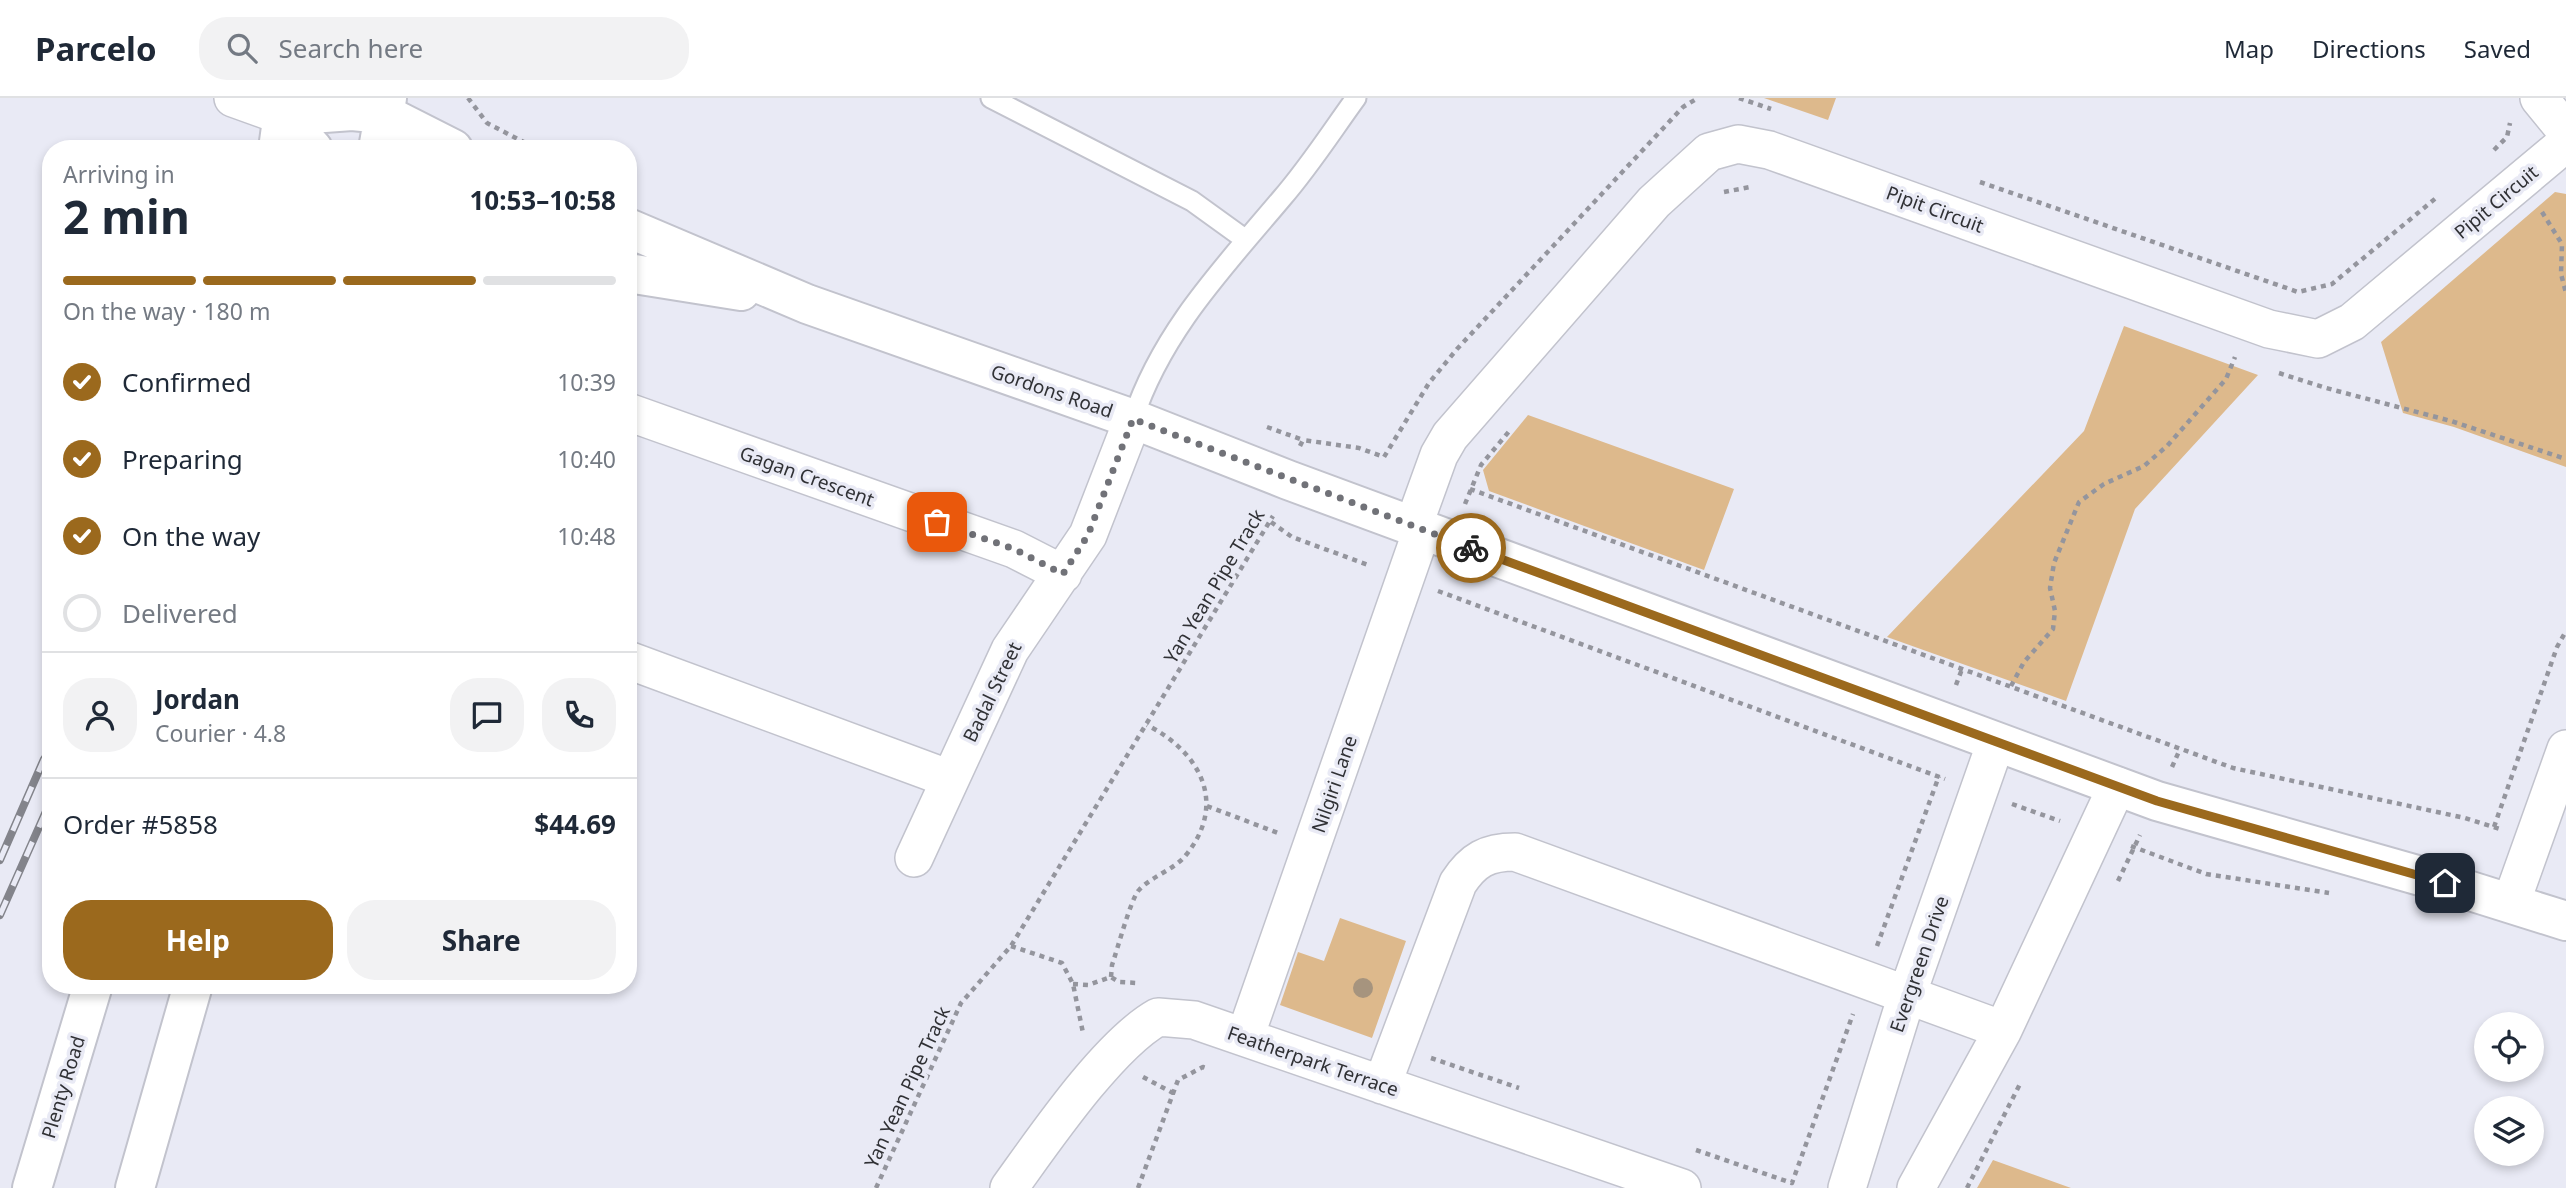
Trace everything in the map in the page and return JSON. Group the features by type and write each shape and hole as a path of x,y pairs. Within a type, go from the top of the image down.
{"main road":[{"path":"282,121 341,111 383,120 431,140"},
{"path":"282,121 303,140"},
{"name":"Gordons Road","path":"637,232 807,304 1133,419 1429,533 2117,786 2207,817 2566,921"},
{"name":"Gordons Road","path":"637,259 807,304"},
{"path":"637,274 761,293"},
{"name":"Plenty Road","path":"32,1188 90,994"},
{"path":"135,1188 189,994"}],"street":[{"path":"233,98 282,121"},
{"path":"2526,104 2566,131"},
{"name":"Pipit Circuit","path":"1429,533 1431,475 1450,436 1654,202 1709,152 1738,144 1769,150 2248,321 2318,339 2352,322 2566,142"},
{"name":"Gagan Crescent","path":"637,415 1014,549 1063,574"},
{"name":"Badal Street","path":"914,858 1010,650 1088,535 1133,419"},
{"name":"Nilgiri Lane","path":"1245,1037 1312,845 1429,533"},
{"path":"637,663 950,779"},
{"name":"Evergreen Drive","path":"1847,1188 1907,995 1996,742"},
{"path":"2511,903 2566,750"},
{"path":"1916,1188 2003,1030 2117,786"},
{"path":"1382,1085 1458,883 1469,866 1483,856 1497,852 1515,852 1796,952 1864,981 2003,1030"},
{"name":"Featherpark Terrace","path":"1009,1188 1047,1135 1111,1058 1158,1017 1194,1020 1682,1188"}],"lane":[{"path":"991,98 1192,201 1246,240"},
{"path":"1133,419 1158,356 1195,301 1284,195 1356,98"}],"path":[{"path":"468,98 487,123 520,140"},
{"path":"1698,98 1683,107 1457,349 1429,383 1384,457 2233,768 2494,827 2533,842"},
{"path":"2493,152 2507,137 2526,104"},
{"path":"1966,177 2298,292 2332,284 2439,196"},
{"path":"1719,192 1756,185"},
{"path":"2011,686 2024,662 2053,629 2054,611 2050,588 2054,563 2079,502 2104,484 2144,466 2167,446 2225,379 2263,280"},
{"path":"2222,353 2248,362"},
{"path":"2274,371 2326,388 2451,421 2566,459"},
{"path":"1429,533 1471,489 1481,465 1515,424"},
{"name":"Yan Yean Pipe Track","path":"876,1188 961,1003 1011,946 1266,531 1303,440 1359,448 1384,457"},
{"path":"2494,827 2557,647 2566,631"},
{"path":"1073,984 1088,985 1111,977 1112,965 1137,891 1184,857 1204,821 1207,806 1202,778 1191,759 1167,735 1147,725"},
{"path":"1686,1147 1791,1186 1939,776"},
{"path":"1207,806 1312,845"},
{"path":"1011,946 1062,963 1073,984 1084,1038 1111,1058"},
{"path":"1396,1046 1528,1092"},
{"path":"1138,1188 1178,1080 1203,1067 1217,1071"}],"shaded area":[{"path":"1764,98 1836,98 1828,120"},
{"path":"2555,192 2566,194 2566,467 2454,427 2403,413 2381,342"},
{"path":"2124,326 2258,375 2135,509 2066,701 1887,637 2084,431"},
{"path":"1528,415 1734,489 1704,570 1489,491 1483,470"},
{"path":"1340,918 1406,941 1372,1038 1280,1005 1298,952 1324,961"},
{"path":"1993,1160 2071,1188 1977,1188"}],"railway":[{"path":"0,860 42,764"},
{"path":"0,915 42,820"}],"way so far":[{"path":"937,522 1014,549 1063,574 1088,535 1133,419 1471,548"}],"route":[{"path":"1471,548 2157,801 2445,883"}]}
